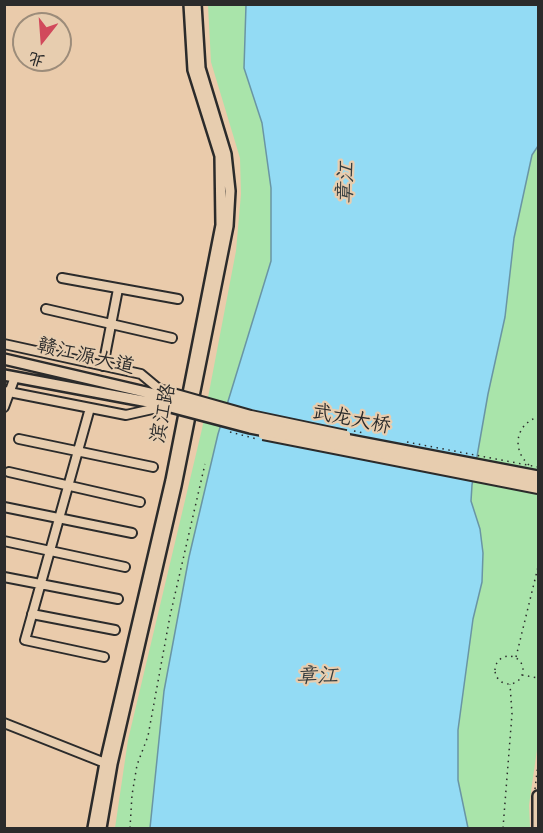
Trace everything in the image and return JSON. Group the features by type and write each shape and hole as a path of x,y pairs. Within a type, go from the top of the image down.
{"main road":[{"name":"滨江路","path":"93,828 105,763 171,480 221,225 220,156 193,70 189,4"},
{"name":"滨江路","path":"101,828 112,764 178,475 228,226 230,190 226,154 200,68 196,4"},
{"name":"赣江源大道","path":"4,359 158,399"},
{"name":"赣江源大道","path":"4,375 158,399"},
{"name":"武龙大桥","path":"158,399 251,421 538,472"},
{"name":"武龙大桥","path":"158,399 250,428 538,484"},
{"path":"538,796 538,828"}],"street":[{"path":"62,278 178,299"},
{"path":"103,366 118,289"},
{"path":"46,309 172,338"},
{"path":"4,344 141,374 158,399 250,432 538,489"},
{"path":"4,407 7,392 15,377"},
{"path":"7,392 126,415 158,399"},
{"path":"90,408 25,640 104,657"},
{"path":"19,439 153,467"},
{"path":"9,472 140,502"},
{"path":"4,507 132,533"},
{"path":"4,542 125,567"},
{"path":"4,577 118,599"},
{"path":"32,614 115,630"},
{"path":"4,723 105,763"}],"path":[{"path":"538,417 523,426 518,443 523,459 538,472"},
{"path":"130,828 137,765 148,736 170,616 205,464"},
{"path":"516,657 538,567"},
{"path":"516,657 521,663 522,675 517,682 510,684 498,680 495,669 500,658 516,657"},
{"path":"522,675 538,678"},
{"path":"503,828 512,714 510,684"}],"green space":[{"path":"208,5 246,5 244,68 262,123 271,188 271,261 218,434 189,557 164,691 150,828 115,828 128,740 202,429 236,251 241,194 240,158 211,62"},
{"path":"538,146 538,743 529,805 530,828 468,828 458,780 458,730 473,619 482,582 483,553 480,529 471,501 472,485 488,394 505,317 514,238 532,155"}],"water":[{"name":"章江","path":"246,5 538,5 538,146 532,155 514,238 505,317 488,394 472,485 471,501 480,529 483,553 482,582 473,619 458,730 458,780 468,828 150,828 164,691 189,557 218,434 271,261 271,188 262,123 244,68"}]}
